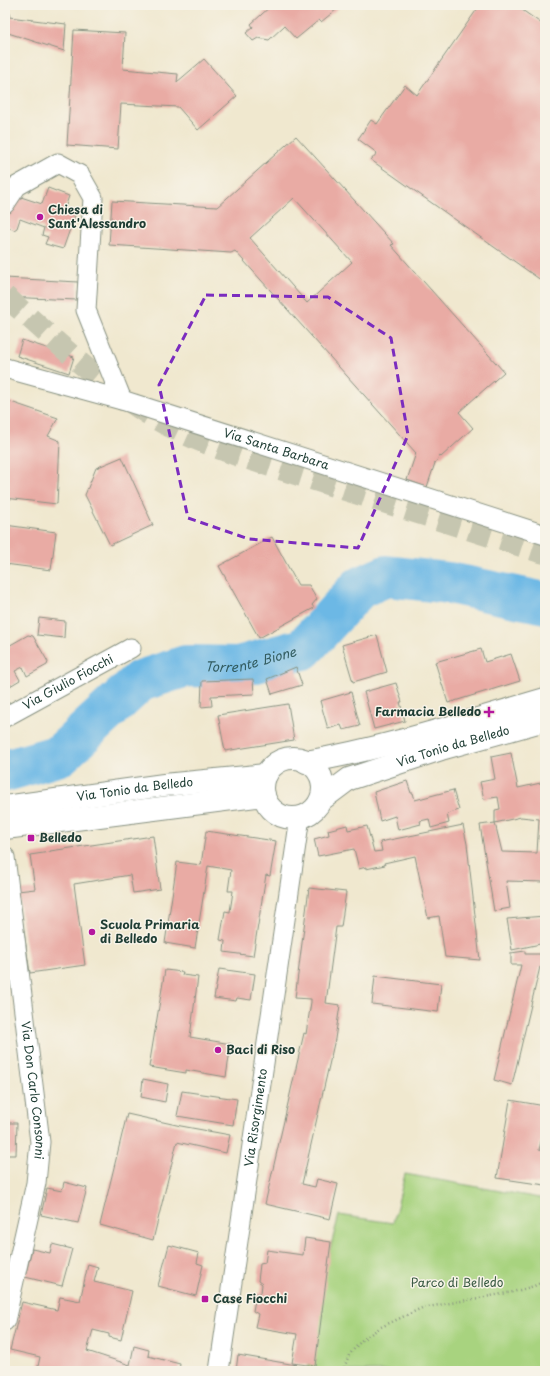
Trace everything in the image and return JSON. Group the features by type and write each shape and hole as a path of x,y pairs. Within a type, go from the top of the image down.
{"main road":[{"name":"Via Tonio da Belledo","path":"306,762 349,754 395,742 545,699"},
{"name":"Via Tonio da Belledo","path":"321,800 349,779 441,750 545,720"},
{"path":"290,758 300,759 306,762 310,763 322,780 323,790 321,800 312,811 300,817 291,818 281,816 267,804 265,785 272,767 280,761 290,758"},
{"name":"Via Tonio da Belledo","path":"5,807 164,785 265,785"},
{"name":"Via Tonio da Belledo","path":"5,828 265,785"}],"street":[{"path":"5,204 17,186 58,163 80,175 93,198 86,310 122,400"},
{"name":"Via Santa Barbara","path":"5,368 122,400 545,535"},
{"name":"Via Giulio Fiocchi","path":"5,717 131,648"},
{"name":"Via Risorgimento","path":"219,1371 300,817"},
{"name":"Via Don Carlo Consonni","path":"5,857 40,1142 36,1183 5,1321"}],"path":[{"path":"343,1371 349,1355 362,1340 381,1327 422,1308 513,1292 545,1281"}],"highlighted area":[{"path":"206,295 328,297 391,338 408,435 358,548 249,539 188,518 159,385"}],"green space":[{"name":"Parco di Belledo","path":"405,1174 545,1199 545,1371 308,1371 320,1287 339,1215 393,1223"}],"building":[{"path":"272,5 342,5 321,22 319,20 296,39 284,26 269,40 258,38 253,41 246,33 253,27 251,24"},
{"path":"480,5 515,5 545,26 545,283 371,160 377,153 358,139 371,120 377,124 405,85 417,95"},
{"path":"5,11 10,13 9,17 66,24 64,51 5,32"},
{"path":"74,30 125,33 123,69 178,74 177,82 204,59 237,96 198,130 178,107 121,104 118,149 67,145"},
{"path":"296,136 394,244 391,245 504,372 459,412 473,428 441,457 440,456 435,463 427,487 407,480 416,453 235,251 231,253 109,245 112,201 217,207","holes":["294,198 352,262 307,303 250,238"]},
{"name":"Chiesa di Sant'Alessandro","path":"48,188 69,196 64,211 75,215 63,249 45,244 48,237 42,235 44,228 20,219 17,228 14,230 5,225 5,220 15,195 42,204"},
{"path":"5,278 78,282 77,300 5,297"},
{"path":"22,340 74,357 69,373 17,356"},
{"path":"5,400 58,418 48,436 60,441 57,504 5,498"},
{"path":"122,457 153,525 110,545 85,495 96,468"},
{"path":"5,525 56,532 51,570 5,564"},
{"path":"272,537 298,585 309,585 317,599 312,605 314,608 259,638 219,566"},
{"path":"39,618 65,621 64,638 37,635"},
{"path":"28,635 33,636 48,662 47,665 27,676 23,667 15,671 20,680 5,689 5,648"},
{"path":"377,635 387,672 353,682 342,645"},
{"path":"481,649 485,662 511,654 520,681 448,703 435,662"},
{"path":"296,667 302,685 272,694 267,679"},
{"path":"253,679 254,694 211,696 212,706 201,707 202,681"},
{"path":"396,683 402,702 400,702 405,721 374,729 364,692"},
{"path":"351,692 360,726 343,730 341,725 328,729 320,701"},
{"path":"288,704 294,740 225,751 218,715"},
{"path":"511,753 518,788 545,782 545,882 506,881 510,908 494,911 480,825 495,823 495,810 500,809 498,797 484,799 480,782 495,779 491,757","holes":["521,817 539,819 537,853 502,852 495,823"]},
{"path":"407,781 415,800 453,790 459,810 447,814 449,823 431,828 429,819 420,821 421,824 398,830 395,816 380,821 374,792"},
{"path":"347,825 348,830 367,826 374,852 382,851 380,842 463,825 467,844 480,960 445,957 439,916 428,918 415,856 384,863 385,865 359,869 354,849 318,856 314,839 329,835 328,830"},
{"path":"206,831 276,841 270,876 266,875 253,956 224,952 225,941 220,940 225,911 230,912 233,891 228,891 231,870 208,866 195,948 165,943 177,862 201,865"},
{"path":"153,836 160,889 133,893 130,875 74,884 85,965 30,973 18,891 35,889 30,855"},
{"path":"309,888 346,892 341,927 336,927 326,1003 340,1005 335,1039 302,1184 315,1187 317,1179 338,1184 330,1219 265,1204 304,1033 306,1034 311,1002 311,999 295,998"},
{"path":"545,916 545,943 512,950 507,919"},
{"path":"525,951 525,954 545,954 545,967 540,967 512,1085 494,1080 521,965 511,965 511,953"},
{"path":"219,969 255,974 251,1000 237,998 236,1001 214,998"},
{"path":"165,970 183,972 182,975 198,977 190,1037 231,1044 226,1077 186,1070 186,1073 149,1067"},
{"path":"375,976 441,984 438,1012 372,1004"},
{"path":"143,1079 168,1084 165,1102 141,1097"},
{"path":"182,1091 237,1099 233,1125 177,1116"},
{"path":"510,1100 545,1106 545,1142 541,1141 539,1150 545,1151 545,1185 497,1178"},
{"path":"127,1114 230,1135 226,1153 177,1142 153,1240 100,1225"},
{"path":"5,1123 17,1123 16,1155 5,1155"},
{"path":"64,1182 87,1188 78,1223 41,1215 47,1188 62,1191"},
{"path":"305,1238 331,1242 315,1366 292,1363 297,1334 255,1327 258,1314 253,1311 256,1294 261,1293 262,1284 258,1281 260,1264 265,1263 267,1250 303,1255"},
{"path":"52,1244 72,1249 62,1286 25,1277 32,1249 50,1253"},
{"path":"169,1245 199,1253 197,1263 203,1265 196,1296 158,1286"},
{"path":"88,1264 98,1267 94,1282 132,1291 121,1340 109,1337 109,1334 93,1330 87,1351 130,1365 134,1346 149,1350 148,1356 180,1364 179,1371 37,1371 40,1357 10,1350 22,1302 57,1310 60,1297 80,1301"},
{"path":"238,1355 296,1365 295,1371 236,1371"}],"waterway":[{"name":"Torrente Bione","path":"5,771 60,755 140,681 186,666 238,667 303,649 359,588 386,576 449,583 545,603"}],"tunnel":[{"path":"5,296 77,360 114,390 153,417 185,434 239,456 545,553"}],"place":[{"name":"Chiesa di Sant'Alessandro","path":"40,217"},
{"name":"Farmacia Belledo","path":"489,712"},
{"name":"Belledo","path":"31,838"},
{"name":"Scuola Primaria di Belledo","path":"92,932"},
{"name":"Baci di Riso","path":"218,1050"},
{"name":"Case Fiocchi","path":"205,1299"}]}
